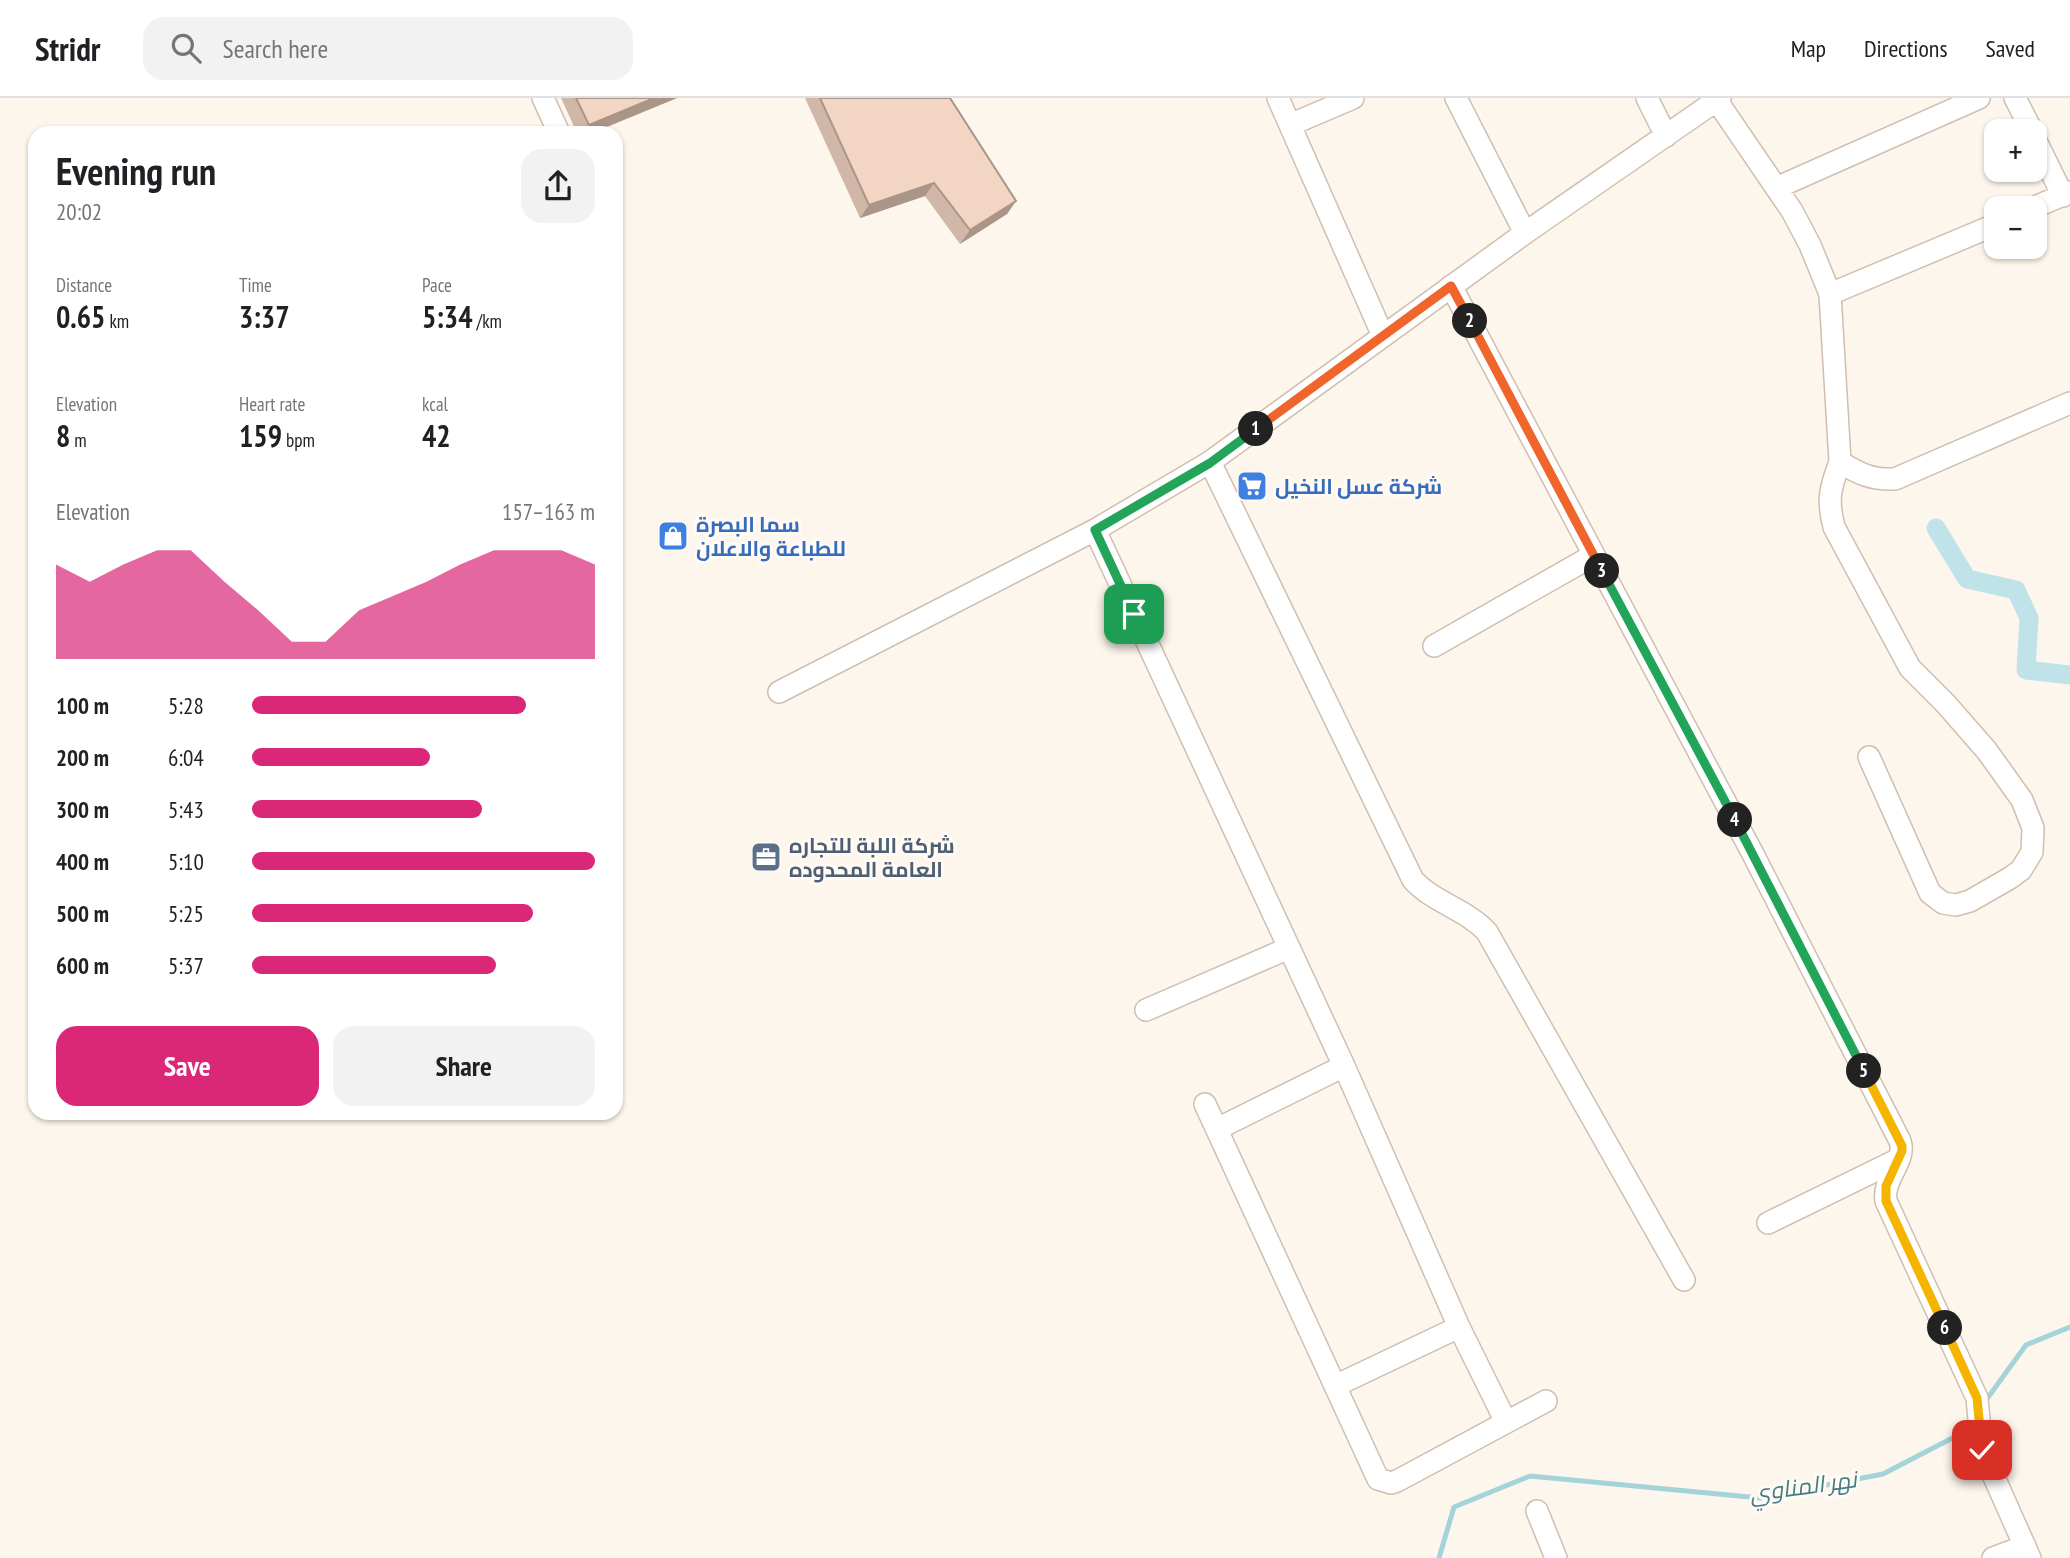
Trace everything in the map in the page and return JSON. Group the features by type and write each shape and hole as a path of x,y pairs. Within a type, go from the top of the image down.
{"street":[{"path":"543,98 556,126"},
{"path":"1278,98 1292,124 1383,335"},
{"path":"1292,124 1353,98"},
{"path":"1456,98 1525,233"},
{"path":"1647,98 1666,136"},
{"path":"1776,188 1979,98"},
{"path":"2015,98 2026,119"},
{"path":"779,692 1095,530 1210,463 1451,286 1718,99 1792,211 1810,245 1830,294 1840,462 1831,485 1829,506 1834,527 1910,668 1987,751 2022,800 2033,828 2032,852 2021,870 1970,901 1956,905 1943,903 1930,893 1869,757"},
{"path":"2047,160 2067,194 2047,202"},
{"path":"1830,294 1984,229"},
{"path":"1451,286 1754,856 1900,1140 1902,1151 1886,1186 1886,1201 1977,1398 1982,1450 2027,1552 1993,1558"},
{"path":"1840,462 1862,476 1878,480 1895,479 2070,403"},
{"path":"1210,463 1413,880 1427,893 1468,915 1488,932 1684,1280"},
{"path":"1095,530 1506,1422"},
{"path":"1434,646 1594,555"},
{"path":"1146,1010 1289,948"},
{"path":"1217,1129 1344,1066"},
{"path":"1205,1104 1375,1473 1384,1483 1397,1481 1546,1401"},
{"path":"1768,1223 1899,1158"},
{"path":"1335,1386 1460,1327"},
{"path":"1537,1511 1556,1558"}],"building":[{"path":"576,98 654,98 589,125"},
{"path":"820,98 950,98 1016,201 970,230 934,183 869,205"}],"waterway":[{"path":"1936,528 1967,579 2016,590 2029,618 2026,670 2070,675"},
{"name":"نهر المناوي","path":"1984,1403 2026,1345 2070,1327"},
{"name":"نهر المناوي","path":"1439,1558 1454,1507 1530,1476 1760,1498 1883,1474 1964,1432 1973,1420"}],"place":[{"name":"شركة عسل النخيل","path":"1252,486"},
{"name":"سما البصرة للطباعة والاعلان","path":"673,536"},
{"name":"شركة اللبة للتجاره العامة المحدوده","path":"766,857"}],"route":[{"path":"1134,614 1095,530 1210,463 1451,286 1754,856 1900,1140 1902,1151 1886,1186 1886,1201 1977,1398 1982,1450"}]}
